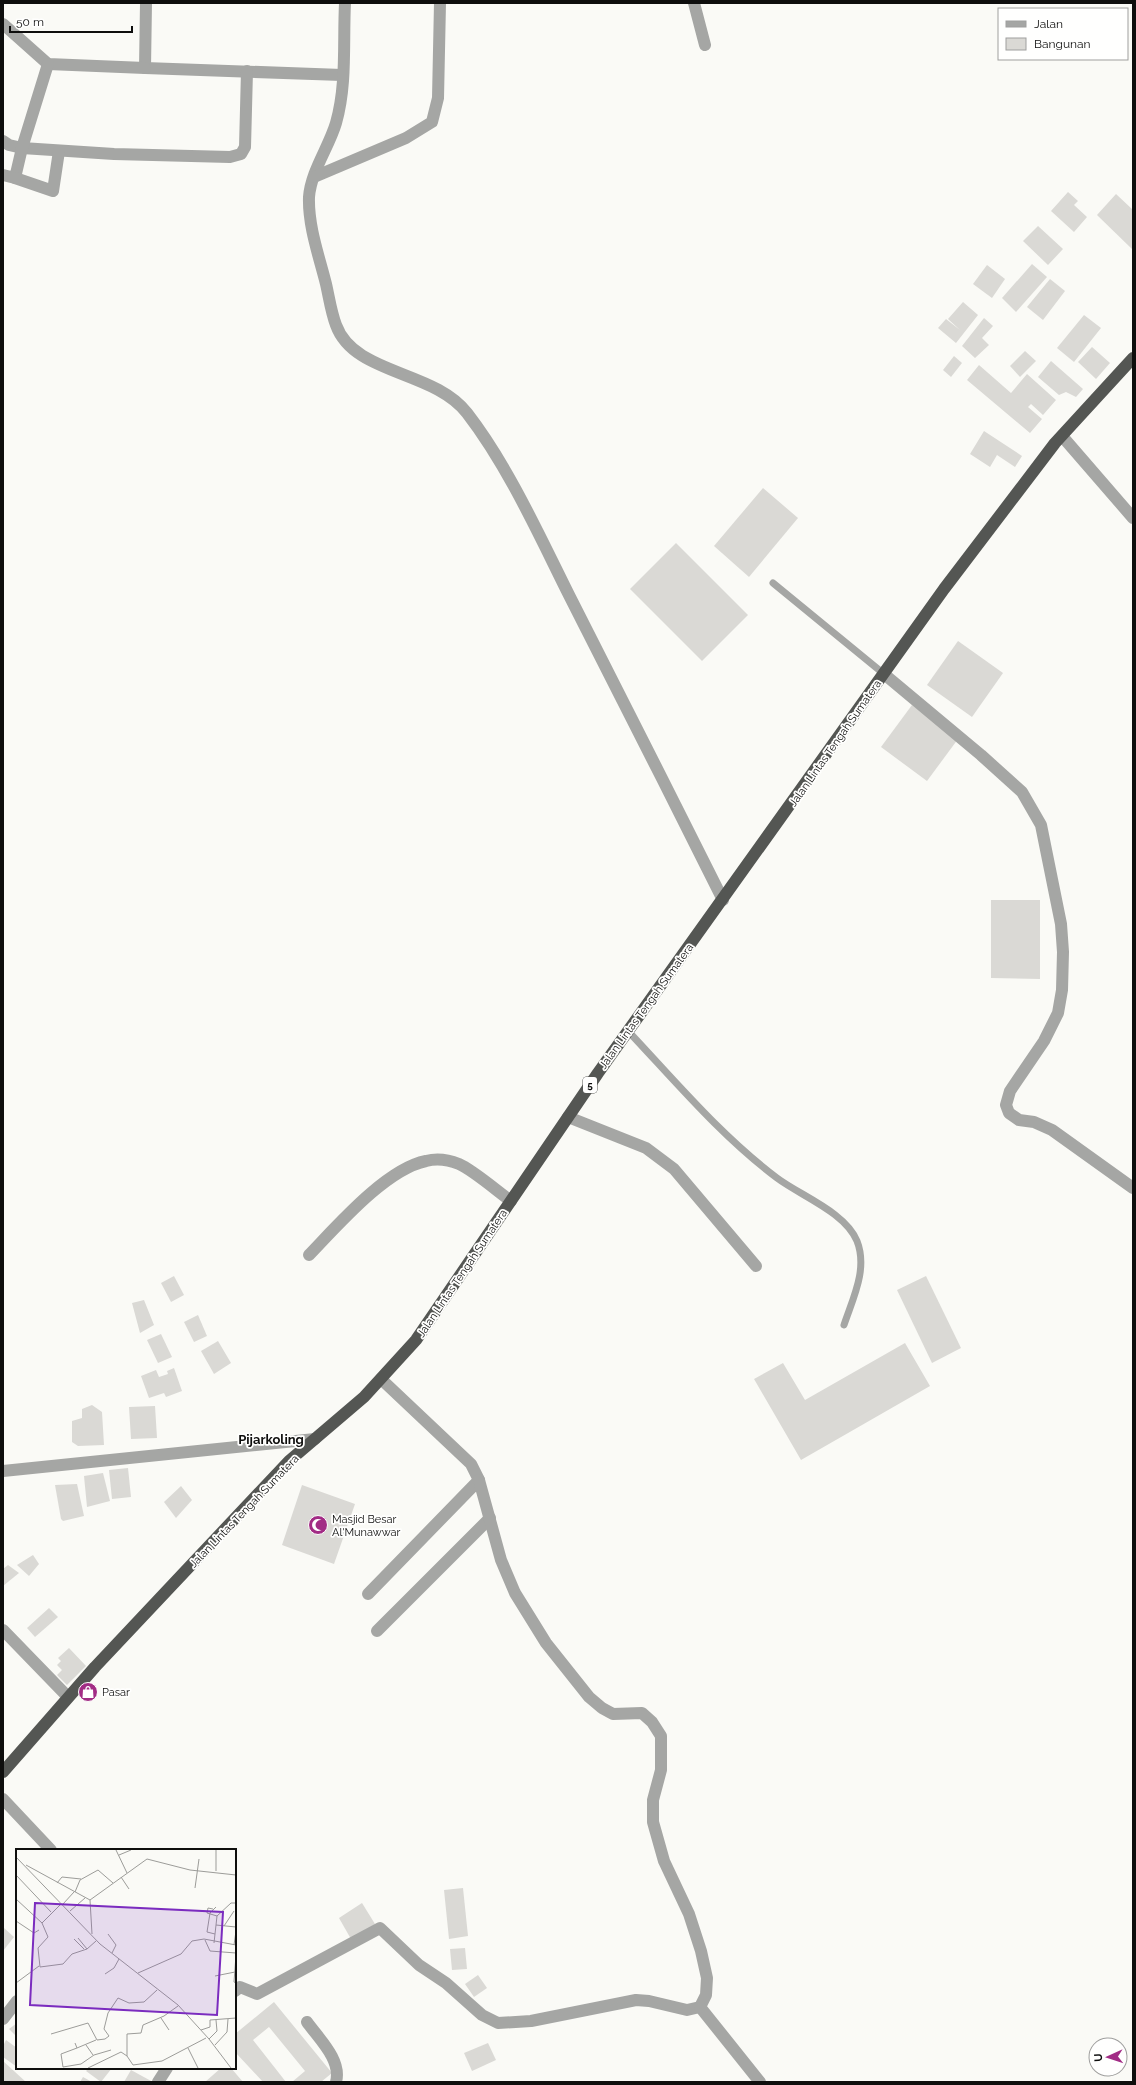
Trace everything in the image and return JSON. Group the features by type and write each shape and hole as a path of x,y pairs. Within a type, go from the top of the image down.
{"highway":[{"name":"Jalan Lintas Tengah Sumatera","path":"3,1772 68,1698 289,1461 364,1397 416,1340 628,1031 944,589 1062,436 1133,358"}],"street":[{"path":"145,68 146,3"},
{"path":"345,3 342,89 337,121 314,177 309,196 311,221 336,326 348,345 366,359 423,381 447,394 465,409 484,436 527,512 723,900"},
{"path":"314,177 406,138 432,122 438,98 440,3"},
{"path":"694,3 705,45"},
{"path":"3,24 48,64 342,75"},
{"path":"15,178 22,148 48,64"},
{"path":"3,141 8,145 22,148 59,151 194,157 230,157 241,154 245,147 246,71"},
{"path":"3,175 53,191 59,151"},
{"path":"1062,436 1133,518"},
{"path":"884,674 981,754 1022,792 1041,825 1061,924 1062,990 1058,1013 1044,1041 1010,1091 1006,1105 1009,1113 1019,1120 1034,1122 1052,1130 1133,1188"},
{"path":"568,1117 646,1148 674,1169 756,1266"},
{"path":"309,1255 364,1198 403,1170 426,1160 445,1160 460,1165 511,1201"},
{"path":"381,1378 471,1464 479,1480 501,1560 515,1593 546,1643 589,1697 602,1708 613,1714 642,1713 652,1722 661,1736 661,1770 653,1800 654,1822 664,1861 689,1914 701,1951 706,1984 706,1995 700,2007"},
{"path":"3,1471 316,1439"},
{"path":"368,1594 479,1480"},
{"path":"377,1631 490,1518"},
{"path":"3,1630 68,1698"},
{"path":"3,1799 50,1849"},
{"path":"236,1990 240,1987 258,1994 380,1928 419,1965 446,1983 482,2015 498,2023 530,2022 636,2000 649,2001 687,2010 700,2007"},
{"path":"3,2019 16,2002"},
{"path":"700,2007 760,2082"},
{"path":"307,2022 336,2062 338,2075 336,2082"},
{"path":"158,2082 167,2069"}],"lane":[{"path":"773,583 884,674"},
{"path":"628,1031 728,1137 777,1179 849,1226 862,1256 860,1278 844,1325"}],"building":[{"path":"1068,192 1078,201 1074,205 1087,217 1074,232 1051,211"},
{"path":"1116,194 1133,210 1133,250 1097,215"},
{"path":"1038,226 1063,249 1048,265 1023,241"},
{"path":"1032,264 1047,277 1016,312 1002,298"},
{"path":"987,265 1005,279 992,298 973,284"},
{"path":"1050,279 1065,291 1043,320 1027,307"},
{"path":"963,302 978,315 956,343 938,328 946,319 960,330 948,319"},
{"path":"1084,315 1101,328 1074,362 1057,348"},
{"path":"984,318 993,326 982,338 989,345 975,358 962,346"},
{"path":"1092,347 1110,363 1096,379 1078,362"},
{"path":"1025,351 1036,361 1020,377 1010,366"},
{"path":"954,356 962,363 951,377 943,370"},
{"path":"1051,361 1083,389 1076,397 1066,392 1059,395 1038,377"},
{"path":"979,365 1011,393 1027,374 1056,400 1043,415 1031,404 1028,407 1042,419 1030,433 967,380"},
{"path":"984,431 1022,456 1015,467 997,455 990,467 970,454"},
{"path":"763,488 798,518 749,577 714,546"},
{"path":"676,543 748,615 702,661 630,589"},
{"path":"958,641 1003,673 972,717 927,685"},
{"path":"912,705 958,739 927,781 881,747"},
{"path":"991,900 1040,900 1040,979 991,978"},
{"path":"174,1276 184,1295 171,1302 161,1283"},
{"path":"926,1276 961,1348 932,1363 897,1290"},
{"path":"144,1300 154,1325 140,1333 132,1303"},
{"path":"198,1315 207,1336 194,1342 184,1322"},
{"path":"161,1334 172,1357 158,1363 147,1340"},
{"path":"218,1341 231,1363 214,1374 201,1351"},
{"path":"905,1343 930,1386 801,1460 754,1379 783,1363 805,1400"},
{"path":"174,1368 182,1391 166,1397 164,1393 149,1398 141,1376 156,1370 159,1377 168,1374 167,1371"},
{"path":"92,1405 102,1412 104,1445 78,1446 72,1442 72,1421 82,1418 82,1409"},
{"path":"155,1406 157,1438 131,1439 129,1407"},
{"path":"128,1468 131,1497 112,1499 109,1470"},
{"path":"103,1473 110,1501 87,1507 84,1476"},
{"path":"77,1484 84,1516 63,1521 61,1519 55,1485"},
{"name":"Masjid Besar Al'Munawwar","path":"302,1485 355,1504 334,1564 282,1545"},
{"path":"181,1486 192,1500 176,1518 164,1502"},
{"path":"33,1555 39,1564 29,1576 17,1565"},
{"path":"8,1565 19,1573 3,1586 3,1569"},
{"path":"49,1608 58,1617 35,1637 27,1628"},
{"path":"69,1648 86,1666 67,1685 57,1675 62,1670 57,1665 61,1661 58,1658"},
{"path":"463,1888 468,1936 449,1939 444,1890"},
{"path":"362,1903 375,1924 351,1939 339,1918"},
{"path":"4,1928 14,1937 3,1951 3,1929"},
{"path":"465,1948 467,1969 452,1970 450,1949"},
{"path":"478,1975 487,1988 474,1997 465,1984"},
{"path":"274,2002 332,2073 321,2082 292,2082 305,2071 269,2027 253,2040 286,2082 263,2082 236,2053 236,2033"},
{"path":"16,2024 16,2036 9,2029"},
{"path":"6,2040 16,2047 16,2066 3,2057 3,2046"},
{"path":"488,2043 496,2060 472,2071 464,2053"},
{"path":"3,2061 26,2082 3,2082"},
{"path":"88,2069 111,2069 101,2082 86,2071"},
{"path":"220,2069 232,2069 243,2082 205,2082"},
{"path":"131,2070 153,2082 124,2082"},
{"path":"83,2077 92,2082 80,2082"}],"place":[{"name":"Masjid Besar Al'Munawwar","path":"318,1525"},
{"name":"Pasar","path":"88,1692"}],"district":[{"name":"Pijarkoling","path":"271,1439"}]}
